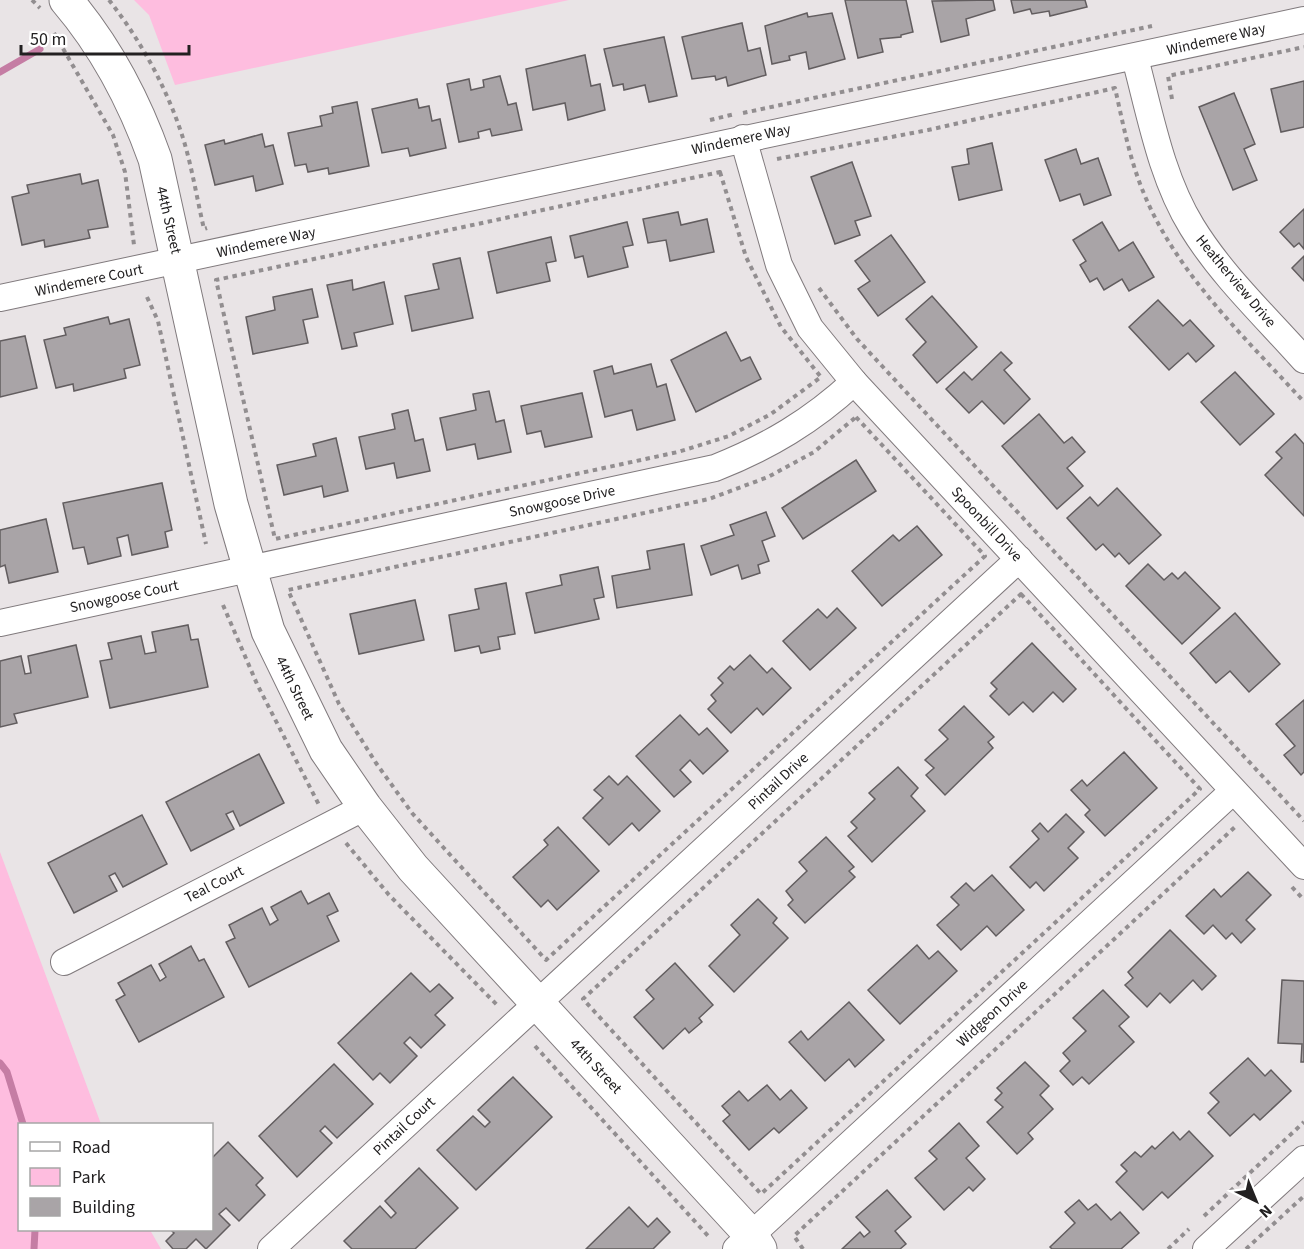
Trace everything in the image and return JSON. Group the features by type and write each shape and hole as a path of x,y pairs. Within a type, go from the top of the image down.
{"street":[{"name":"44th Street","path":"53,4 86,24 115,67 138,112 155,159 231,504 249,570 268,631 326,750 365,807 413,868 537,1002 749,1244"},
{"name":"Windemere Way","path":"178,261 743,138 1135,58 1304,20"},
{"name":"Heatherview Drive","path":"1135,58 1169,179 1191,226 1223,270 1304,360"},
{"name":"Spoonbill Drive","path":"743,138 779,265 810,328 854,382 1233,791 1296,875"},
{"name":"Windemere Court","path":"0,298 178,261"},
{"name":"Snowgoose Drive","path":"249,570 715,468 758,451 792,432 827,407 854,382"},
{"name":"Pintail Drive","path":"537,1002 1019,559"},
{"name":"Snowgoose Court","path":"0,622 249,570"},
{"name":"Widgeon Drive","path":"749,1244 1233,791"},
{"name":"Teal Court","path":"64,962 365,807"},
{"name":"Pintail Court","path":"271,1249 537,1002"},
{"path":"1206,1249 1304,1159"}],"path":[{"path":"32,0 53,4"},
{"path":"109,0 152,64 183,139 204,229 215,226"},
{"path":"708,120 1153,25"},
{"path":"52,29 113,135 124,172 134,245"},
{"path":"1174,107 1168,76 1304,47"},
{"path":"772,160 928,130 1115,88 1139,181 1163,232 1209,299 1304,402"},
{"path":"720,172 746,257 781,327 822,377 771,414 729,436 678,452 274,539 216,280 720,172"},
{"path":"816,283 857,339 1304,821"},
{"path":"147,297 158,321 206,544"},
{"path":"856,417 985,556 546,960 411,813 376,763 339,704 288,590 709,500 768,477 814,452 856,417"},
{"path":"1021,594 1200,789 762,1194 583,999 1021,594"},
{"path":"223,605 257,684 321,810"},
{"path":"802,1249 794,1236 1235,826 1243,835"},
{"path":"344,840 389,895 498,1006"},
{"path":"1296,875 1304,900"},
{"path":"535,1046 710,1238"},
{"path":"1202,1217 1304,1122"},
{"path":"1246,1249 1304,1196"},
{"path":"1168,1249 1193,1225"}],"green space":[{"path":"134,0 569,0 175,85 149,15"},
{"path":"0,852 101,1123 18,1123 18,1231 151,1231 161,1249 0,1249"}],"building":[{"path":"845,0 906,0 913,32 901,35 901,37 880,39 883,52 858,58"},
{"path":"993,0 995,10 966,19 969,35 941,42 932,1"},
{"path":"1011,0 1085,0 1087,7 1050,16 1049,11 1032,14 1030,9 1014,13"},
{"path":"807,13 808,17 832,13 845,59 809,69 806,52 789,56 790,60 772,64 765,26"},
{"path":"742,23 748,51 760,48 766,75 728,86 726,77 716,80 715,76 692,79 682,37"},
{"path":"664,37 677,96 649,102 645,85 624,90 623,84 613,86 604,49"},
{"path":"585,55 591,86 600,84 605,110 568,120 565,103 533,110 526,69"},
{"path":"500,76 508,105 516,103 522,130 492,136 490,129 478,132 479,138 459,142 447,84 469,79 471,90 484,87 483,80"},
{"path":"1304,81 1304,127 1281,132 1271,89"},
{"path":"1234,93 1255,144 1244,149 1257,180 1233,190 1199,107"},
{"path":"417,99 419,108 429,106 432,121 440,119 446,148 410,156 408,148 382,153 372,109"},
{"path":"357,102 369,166 329,174 328,168 308,172 306,164 295,166 288,133 322,126 320,116 333,113 332,107"},
{"path":"262,134 265,147 273,145 283,184 256,191 253,176 215,185 205,145 224,140 225,144"},
{"path":"992,143 1002,190 959,200 952,167 969,164 967,149"},
{"path":"1076,149 1081,164 1098,158 1111,195 1084,205 1080,194 1060,201 1045,160"},
{"path":"852,162 871,216 855,221 860,235 835,244 811,177"},
{"path":"80,174 82,184 98,180 108,227 88,230 90,238 45,247 44,240 22,245 12,197 29,193 27,185"},
{"path":"1304,209 1304,249 1299,243 1294,247 1280,232"},
{"path":"678,212 681,225 707,219 714,252 670,261 666,240 648,243 643,219"},
{"path":"627,222 633,245 623,247 628,267 588,277 583,256 575,258 570,236"},
{"path":"1102,222 1119,251 1133,242 1154,277 1129,291 1122,279 1104,290 1097,278 1090,282 1080,265 1086,261 1073,240"},
{"path":"891,235 925,282 878,316 858,289 870,281 855,261"},
{"path":"551,237 556,261 546,263 550,281 497,293 488,252"},
{"path":"1304,256 1304,281 1292,268"},
{"path":"460,258 473,318 412,331 405,296 439,289 433,264"},
{"path":"352,280 353,290 384,282 393,324 354,333 357,346 342,349 327,285"},
{"path":"312,289 318,317 303,320 308,343 253,354 246,317 275,310 273,297"},
{"path":"932,296 977,347 937,383 913,355 926,342 906,319"},
{"path":"1158,300 1183,326 1190,320 1214,346 1196,362 1188,353 1169,370 1129,327"},
{"path":"108,317 110,324 129,319 140,365 124,369 126,378 74,391 73,384 56,388 44,340 66,335 64,328"},
{"path":"726,332 741,361 750,357 761,379 696,412 671,360"},
{"path":"25,336 37,388 0,397 0,341"},
{"path":"1001,352 1012,363 1004,370 1030,399 1004,424 982,401 969,413 946,389 964,372 972,380"},
{"path":"651,364 657,387 666,384 675,420 637,430 632,410 605,417 594,371 612,366 614,374"},
{"path":"1235,372 1274,414 1240,445 1201,402"},
{"path":"489,391 496,422 504,420 511,452 478,459 475,444 447,450 440,418 476,410 473,394"},
{"path":"582,393 592,437 545,447 541,431 527,434 521,406"},
{"path":"408,410 415,441 423,439 430,471 397,478 394,463 366,469 359,437 395,429 392,414"},
{"path":"1039,414 1064,443 1072,437 1085,452 1067,468 1083,486 1057,509 1002,446"},
{"path":"1295,434 1304,444 1304,516 1265,475 1282,458 1276,452"},
{"path":"336,438 348,491 324,497 322,486 284,495 277,465 316,456 313,444"},
{"path":"856,460 876,491 803,539 782,508"},
{"path":"162,483 172,530 165,532 168,547 132,555 128,535 117,538 121,556 88,564 84,547 73,549 63,503"},
{"path":"1117,488 1161,535 1129,564 1119,553 1115,557 1103,544 1096,550 1067,518 1090,497 1098,506"},
{"path":"766,512 775,536 762,541 769,561 758,565 760,573 742,579 738,565 711,575 701,546 734,535 730,525"},
{"path":"46,519 58,572 9,583 5,565 0,567 0,530"},
{"path":"917,526 942,555 882,606 852,571 893,535 899,541"},
{"path":"684,544 692,595 617,608 612,576 650,569 647,551"},
{"path":"1148,564 1164,580 1172,573 1178,579 1185,572 1220,608 1182,644 1126,586"},
{"path":"598,567 604,597 594,599 599,619 535,633 526,593 562,585 560,575"},
{"path":"506,583 515,634 498,637 500,649 481,653 479,646 455,651 449,615 479,609 475,589"},
{"path":"415,600 424,640 359,654 350,614"},
{"path":"837,608 856,628 810,670 783,641 818,609 827,618"},
{"path":"1235,613 1280,664 1249,692 1230,671 1216,683 1190,653"},
{"path":"188,625 191,640 198,639 208,687 110,708 100,661 112,659 108,643 141,636 145,654 156,652 152,632"},
{"path":"1032,643 1076,689 1063,702 1053,692 1033,712 1023,702 1009,715 990,696 997,689 991,683"},
{"path":"76,645 88,697 14,714 17,723 0,727 0,661 21,656 25,674 31,673 28,656"},
{"path":"750,655 767,673 772,668 791,688 763,715 757,708 731,733 708,709 716,701 711,695 723,683 718,678 730,666 734,670"},
{"path":"1304,700 1304,772 1301,775 1284,755 1295,746 1276,724"},
{"path":"964,706 994,737 988,742 993,748 945,795 926,775 934,768 925,760 948,739 939,730"},
{"path":"680,715 699,735 707,728 728,751 703,774 690,760 680,770 691,782 674,797 636,756"},
{"path":"1124,752 1157,788 1105,836 1085,815 1090,810 1071,790 1082,780 1087,786"},
{"path":"259,754 284,803 240,826 233,811 226,814 234,829 191,851 166,802"},
{"path":"898,767 918,788 911,796 925,811 872,862 848,836 857,828 851,822 875,799 869,793"},
{"path":"609,776 618,785 627,776 660,811 639,831 632,823 609,845 583,818 603,798 594,790"},
{"path":"1066,814 1084,832 1068,848 1078,858 1044,891 1036,882 1030,888 1010,867 1039,839 1032,831 1040,823 1048,832"},
{"path":"142,815 167,864 123,887 115,873 109,876 117,891 74,913 48,863"},
{"path":"558,827 599,871 557,910 548,900 541,907 513,877 548,845 544,840"},
{"path":"826,837 854,867 849,871 855,877 805,923 788,905 793,900 786,891 807,871 799,862"},
{"path":"1248,872 1271,895 1246,920 1255,929 1241,943 1232,933 1226,939 1213,925 1204,934 1186,916 1214,889 1221,897"},
{"path":"992,875 1024,910 996,936 987,926 961,950 937,925 959,905 951,897 966,883 974,891"},
{"path":"301,891 308,904 329,893 338,911 327,916 339,941 249,987 226,942 235,938 229,925 262,908 270,925 278,920 271,907"},
{"path":"758,899 777,918 773,923 788,938 734,992 709,966 740,935 731,925"},
{"path":"1170,930 1216,976 1202,990 1193,980 1170,1003 1160,993 1147,1007 1125,985 1133,978 1128,972"},
{"path":"917,945 929,959 938,951 957,971 900,1024 868,990"},
{"path":"191,946 199,961 204,959 224,997 139,1042 116,1000 125,995 118,983 151,965 160,981 166,977 159,964"},
{"path":"675,963 713,1005 699,1018 702,1022 689,1033 685,1028 663,1049 634,1017 654,999 646,990"},
{"path":"411,973 430,992 439,984 453,998 435,1015 445,1025 421,1048 410,1037 404,1043 417,1056 390,1083 380,1073 373,1080 338,1043"},
{"path":"1282,980 1304,981 1304,1062 1301,1062 1302,1044 1278,1043"},
{"path":"1103,990 1129,1017 1119,1026 1134,1042 1089,1084 1082,1077 1073,1085 1060,1071 1070,1061 1063,1053 1086,1031 1073,1018"},
{"path":"849,1002 884,1040 855,1067 849,1059 825,1081 789,1042 801,1031 808,1040"},
{"path":"1248,1058 1265,1076 1271,1070 1291,1091 1260,1120 1254,1114 1230,1136 1208,1113 1219,1102 1210,1093"},
{"path":"1025,1062 1049,1086 1040,1095 1053,1109 1028,1133 1033,1139 1017,1154 987,1122 1003,1107 995,1100 1002,1093 997,1088"},
{"path":"334,1064 373,1104 337,1138 325,1126 320,1131 332,1143 297,1177 259,1136"},
{"path":"513,1077 552,1117 476,1190 437,1150 473,1116 485,1127 490,1122 478,1110"},
{"path":"767,1085 780,1100 791,1090 807,1108 779,1133 774,1128 749,1150 723,1121 730,1115 722,1106 739,1091 748,1101"},
{"path":"959,1123 979,1146 966,1158 985,1179 973,1191 969,1187 944,1210 915,1178 937,1159 929,1151"},
{"path":"1189,1131 1213,1156 1168,1198 1162,1192 1143,1210 1116,1182 1127,1171 1121,1165 1135,1152 1141,1157 1152,1146 1155,1149 1173,1132 1180,1140"},
{"path":"228,1142 263,1178 256,1185 265,1195 239,1221 226,1208 219,1214 230,1225 206,1249 196,1239 186,1249 173,1249 166,1241 174,1233 172,1231 213,1231 213,1157"},
{"path":"419,1168 458,1208 415,1249 352,1249 344,1241 380,1206 391,1218 396,1213 385,1201"},
{"path":"887,1190 911,1217 895,1231 906,1244 900,1249 842,1249 860,1232 864,1237 870,1232 856,1217"},
{"path":"1079,1200 1088,1210 1096,1204 1111,1220 1120,1212 1139,1233 1121,1249 1052,1249 1050,1247 1075,1223 1065,1212"},
{"path":"629,1207 648,1227 657,1218 670,1232 653,1249 586,1249"}],"waterway":[{"path":"0,72 40,49"},
{"path":"0,1063 7,1072 23,1123"},
{"path":"34,1249 35,1231"}]}
